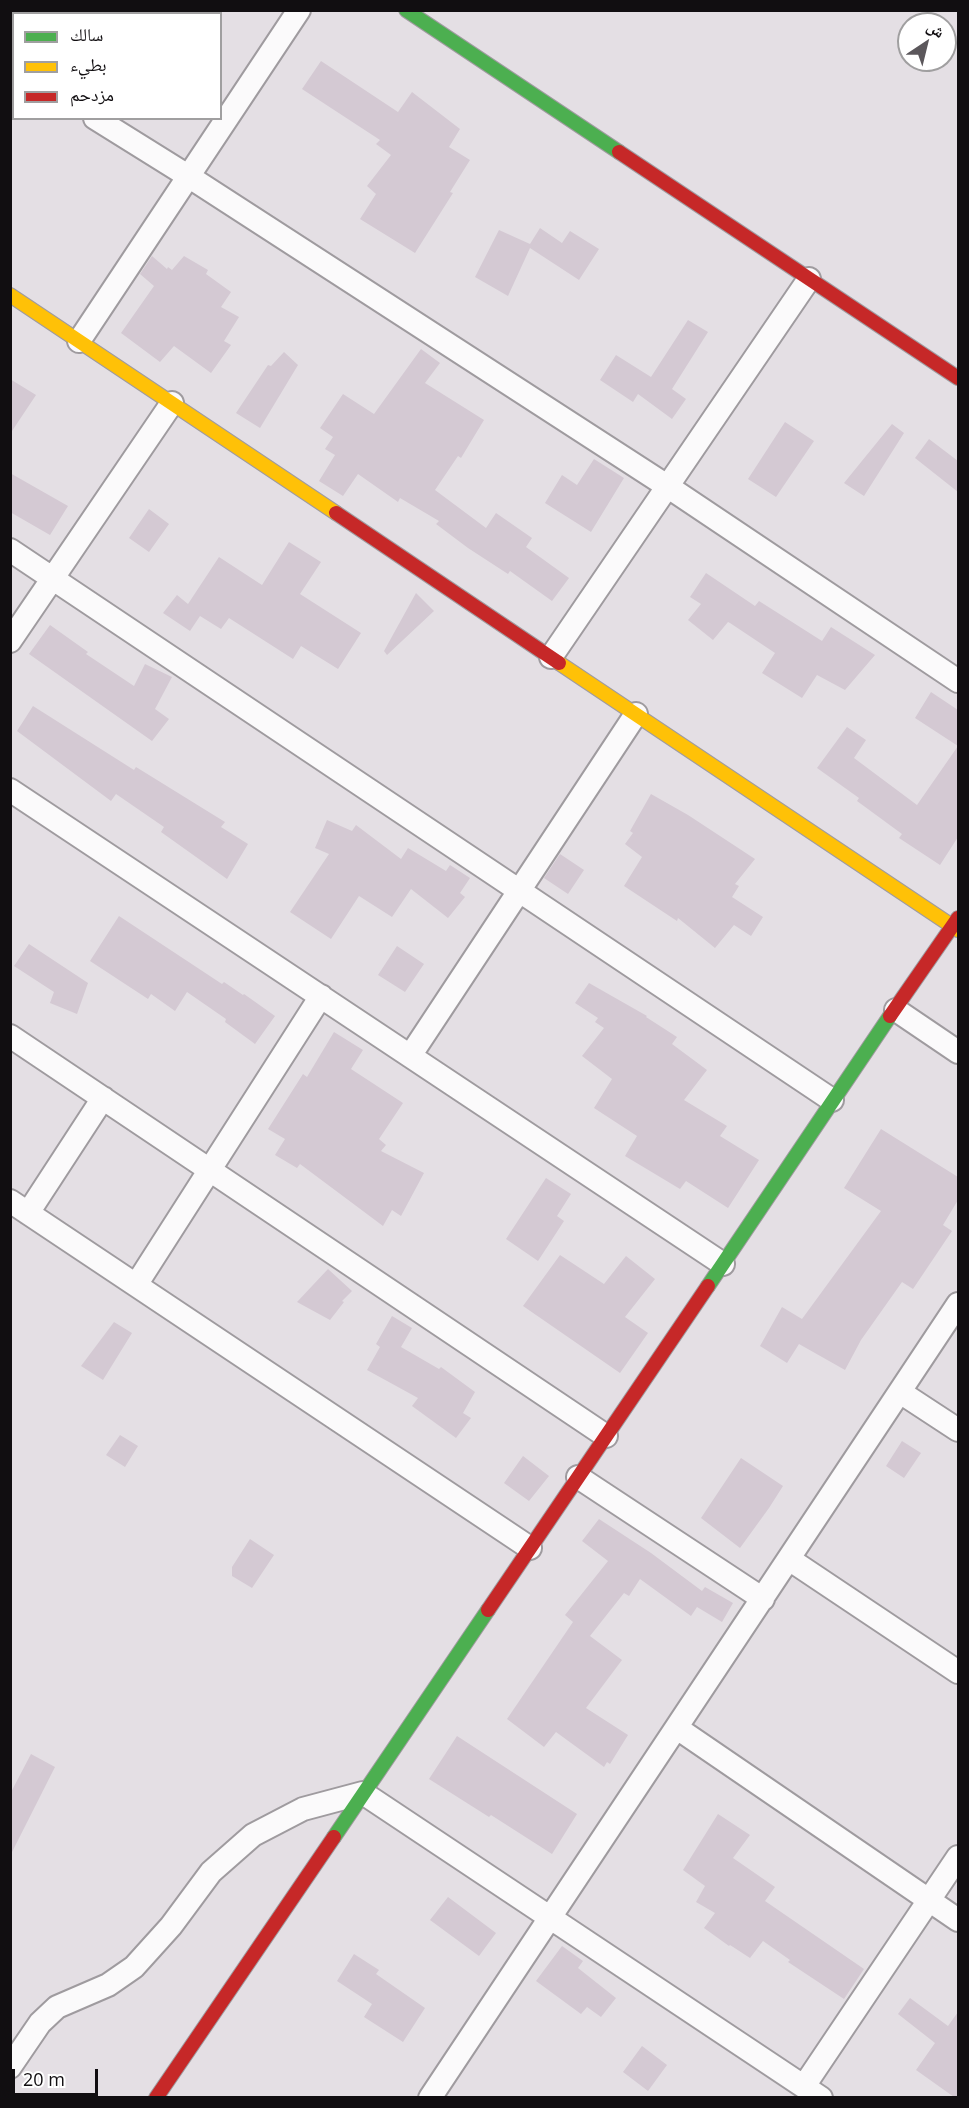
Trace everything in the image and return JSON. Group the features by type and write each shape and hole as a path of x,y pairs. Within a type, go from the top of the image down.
{"street":[{"path":"79,341 299,10"},
{"path":"406,10 958,378"},
{"path":"98,120 667,486 958,681"},
{"path":"551,657 809,279"},
{"path":"10,295 636,714 957,925 832,1100 723,1264 156,2097"},
{"path":"10,641 172,403"},
{"path":"10,550 832,1100"},
{"path":"410,1056 636,714"},
{"path":"10,790 723,1264"},
{"path":"136,1285 321,996"},
{"path":"896,1010 958,1052"},
{"path":"10,1036 606,1436"},
{"path":"103,1098 19,1207 530,1548"},
{"path":"430,2097 958,1304"},
{"path":"900,1392 958,1430"},
{"path":"578,1477 763,1599"},
{"path":"789,1559 958,1672"},
{"path":"676,1728 958,1920"},
{"path":"10,2067 40,2023 57,2007 108,1985 134,1967 171,1926 211,1872 254,1834 303,1809 363,1793 812,2092 929,1900 958,1857"}],"building":[{"path":"321,61 398,112 412,92 460,129 449,147 470,160 450,192 453,193 415,253 360,219 376,194 367,186 391,155 376,144 380,140 302,89"},
{"path":"540,228 562,243 570,231 599,249 579,280 530,248 508,296 475,277 499,230 530,244"},
{"path":"152,256 167,269 168,267 172,270 184,256 208,270 206,274 231,292 221,307 239,317 224,341 231,345 211,373 174,346 160,362 121,333 154,286 140,274"},
{"path":"688,320 708,332 672,389 686,399 672,419 638,394 633,402 600,380 616,355 651,377"},
{"path":"421,349 440,363 425,383 484,420 461,458 458,456 435,490 486,528 496,513 532,538 526,547 569,578 552,601 510,571 508,574 468,548 436,524 439,521 400,498 398,502 358,474 343,496 319,481 335,455 325,449 333,437 320,428 343,394 374,414"},
{"path":"284,352 298,365 260,428 236,413 268,365 271,366"},
{"path":"10,379 36,395 10,434"},
{"path":"785,422 814,441 776,497 748,479"},
{"path":"892,424 904,433 864,496 844,483"},
{"path":"929,439 958,461 958,492 915,458"},
{"path":"594,459 624,478 591,532 545,503 562,475 577,485"},
{"path":"10,473 68,506 50,535 10,512"},
{"path":"149,509 169,524 149,552 129,538"},
{"path":"289,542 321,562 300,594 361,633 338,669 301,646 293,659 229,618 221,629 200,616 190,631 163,613 177,595 188,604 219,557 262,585"},
{"path":"706,573 755,606 759,601 822,641 831,627 875,655 845,690 817,675 802,698 762,673 775,653 728,622 713,640 688,620 701,604 690,597"},
{"path":"416,593 434,611 387,655 384,651"},
{"path":"50,625 88,652 86,654 134,686 145,664 172,677 155,709 169,719 152,741 29,654"},
{"path":"931,692 958,710 958,746 915,718"},
{"path":"33,706 134,770 136,767 225,822 221,827 248,844 227,879 161,832 164,827 116,794 111,801 17,731"},
{"path":"847,727 866,740 854,758 917,805 958,746 958,837 940,865 899,838 902,834 857,801 859,798 817,768"},
{"path":"651,794 688,815 755,859 735,884 739,886 732,897 763,917 751,936 734,925 715,948 678,918 677,921 624,886 642,857 625,844 633,833 630,831"},
{"path":"327,820 352,831 356,825 401,859 408,848 446,871 450,865 470,878 460,893 465,897 448,918 411,889 392,917 359,896 331,939 290,912 329,854 315,848"},
{"path":"560,854 584,870 568,894 544,878"},
{"path":"119,916 275,1016 255,1044 225,1022 226,1019 187,992 175,1011 151,994 148,999 90,961"},
{"path":"29,944 88,983 77,1014 50,1003 54,992 14,966"},
{"path":"397,946 424,964 405,992 378,975"},
{"path":"589,983 647,1016 677,1037 672,1044 707,1070 684,1100 727,1126 720,1136 759,1160 728,1208 686,1181 680,1189 625,1156 637,1136 594,1108 612,1079 582,1056 604,1028 595,1022 598,1018 575,1003"},
{"path":"334,1032 363,1050 351,1069 403,1103 379,1139 386,1145 381,1151 424,1173 401,1216 392,1210 383,1226 300,1164 297,1168 275,1155 285,1139 268,1129 303,1074 307,1077"},
{"path":"881,1129 958,1177 958,1200 943,1225 952,1231 913,1289 902,1282 861,1340 845,1370 799,1344 787,1363 760,1346 782,1307 802,1319 881,1211 844,1188"},
{"path":"546,1178 571,1194 557,1216 564,1221 538,1261 506,1239"},
{"path":"560,1255 604,1284 626,1256 655,1279 625,1317 648,1333 620,1373 523,1306"},
{"path":"328,1269 352,1291 342,1301 344,1302 330,1320 297,1302"},
{"path":"392,1316 412,1328 401,1347 439,1369 441,1367 475,1392 463,1413 471,1418 456,1438 412,1406 418,1398 367,1370 380,1347 376,1344"},
{"path":"114,1322 132,1333 103,1380 81,1366"},
{"path":"120,1435 138,1446 125,1467 106,1455"},
{"path":"902,1441 921,1453 904,1478 886,1466"},
{"path":"523,1456 549,1476 529,1501 504,1483"},
{"path":"741,1458 783,1486 740,1548 701,1518"},
{"path":"599,1519 651,1553 702,1591 705,1587 733,1603 722,1622 697,1607 691,1616 640,1579 629,1596 624,1593 590,1636 622,1660 586,1708 628,1735 610,1764 607,1762 604,1767 556,1732 544,1747 507,1719 573,1622 565,1615 608,1561 582,1541"},
{"path":"250,1539 274,1555 252,1588 232,1576 232,1567"},
{"path":"457,1736 577,1814 552,1854 429,1779"},
{"path":"31,1754 55,1767 10,1856 10,1794"},
{"path":"718,1814 750,1835 733,1858 775,1887 765,1901 864,1969 844,1999 788,1962 790,1960 763,1941 750,1958 704,1928 715,1913 696,1902 705,1886 683,1870"},
{"path":"448,1897 496,1933 479,1956 430,1920"},
{"path":"562,1946 583,1961 578,1968 616,1998 601,2017 587,2007 581,2014 536,1981"},
{"path":"354,1954 379,1970 376,1974 425,2008 403,2042 364,2017 372,2004 337,1981"},
{"path":"910,1998 948,2026 958,2012 958,2097 954,2097 916,2070 935,2043 898,2014"},
{"path":"642,2046 667,2065 648,2091 623,2072"}],"traffic: fast":[{"path":"406,10 619,152"},
{"path":"708,1286 890,1016"},
{"path":"334,1837 488,1610"}],"traffic: slow":[{"path":"10,295 336,513"},
{"path":"559,663 958,930"}],"traffic: jam":[{"path":"619,152 958,378"},
{"path":"336,513 559,663"},
{"path":"890,1016 958,918"},
{"path":"488,1610 708,1286"},
{"path":"156,2098 334,1837"}]}
